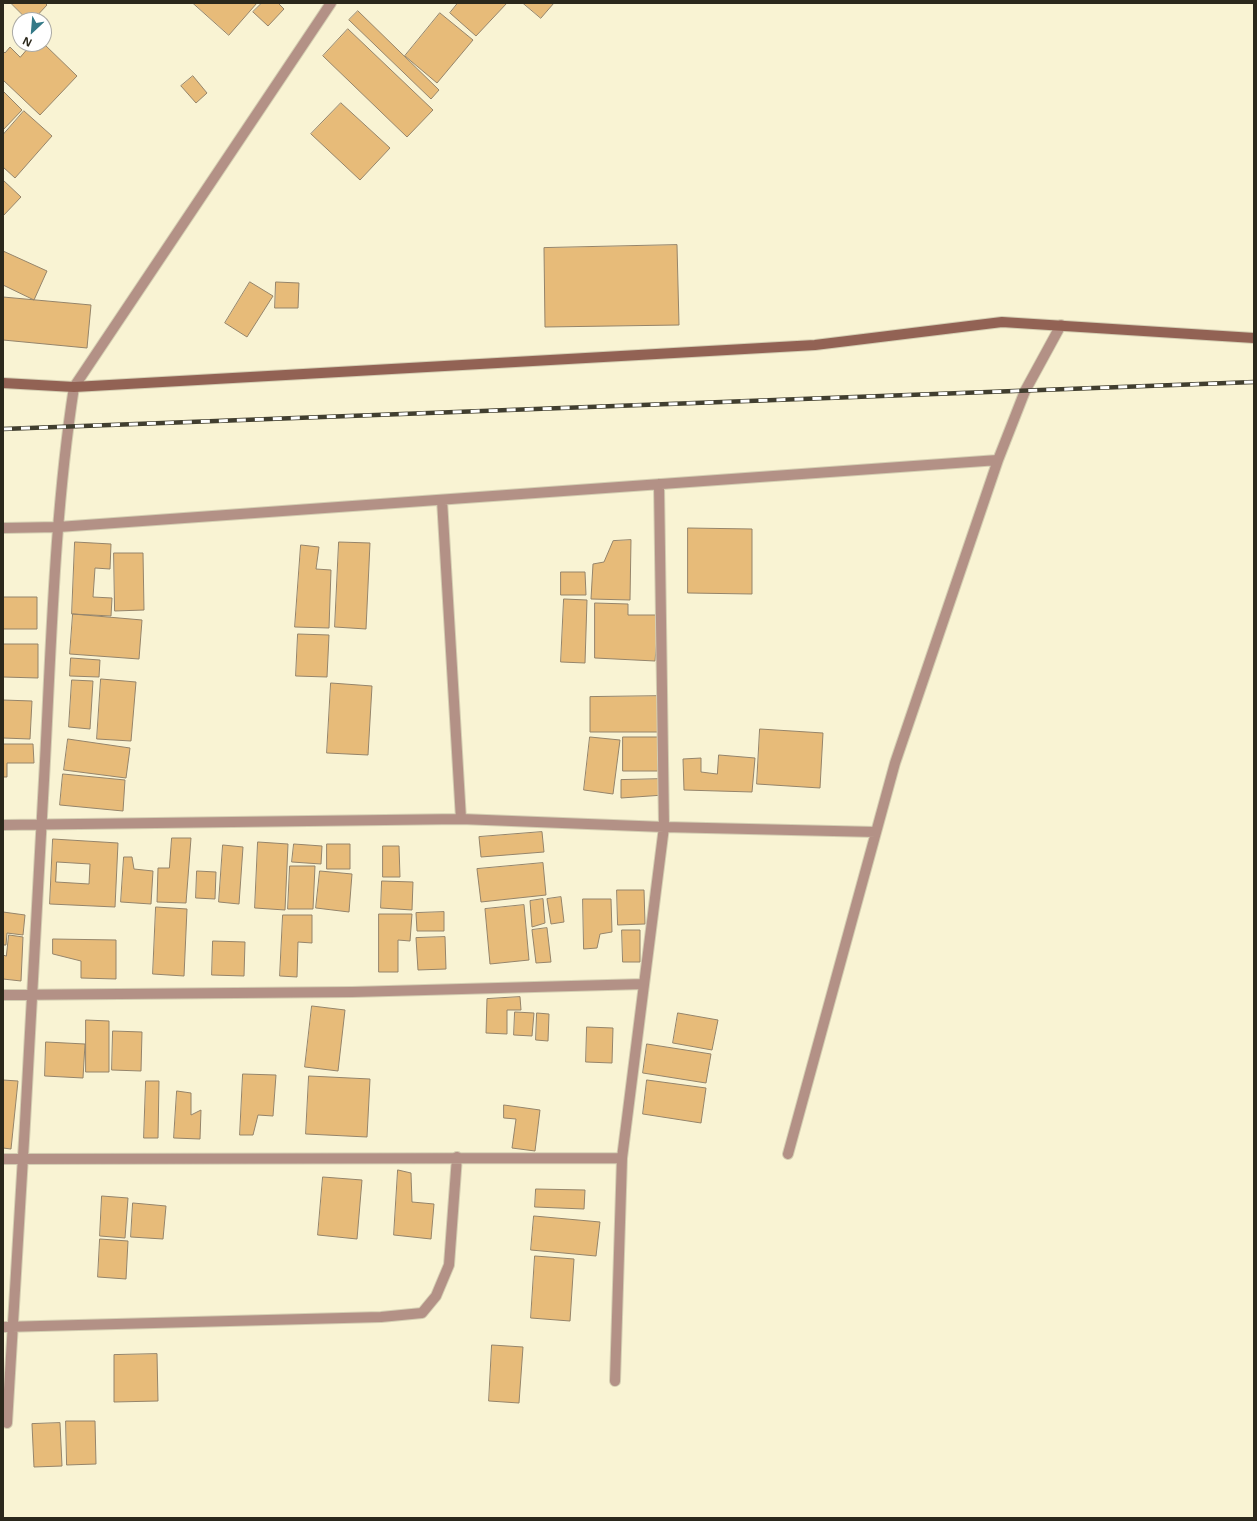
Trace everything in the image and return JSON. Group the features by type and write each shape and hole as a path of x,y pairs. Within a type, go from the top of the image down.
{"main road":[{"path":"3,383 74,387 815,345 1002,322 1254,338"}],"street":[{"path":"7,1423 8,1327 23,1159 58,527 68,427 74,387 331,3"},
{"path":"788,1154 895,763 998,460 1025,390 1061,325"},
{"path":"3,528 58,527 998,460"},
{"path":"615,1381 622,1158 664,827 659,484"},
{"path":"442,500 461,819"},
{"path":"3,825 461,819 664,827 876,832"},
{"path":"3,995 352,992 644,984"},
{"path":"3,1159 457,1157 622,1158"},
{"path":"8,1327 381,1317 422,1313 436,1296 449,1265 457,1157"}],"building":[{"path":"11,3 45,3 47,5 40,12 20,12"},
{"path":"193,3 257,3 229,35"},
{"path":"262,3 278,3 284,9 268,26 253,12"},
{"path":"458,3 507,3 476,36 450,13"},
{"path":"523,3 554,3 541,18"},
{"path":"358,11 439,90 431,99 349,20"},
{"path":"440,13 473,40 437,83 405,56"},
{"path":"348,29 433,110 407,137 323,56"},
{"path":"10,47 12,52 15,52 20,57 25,52 52,52 77,76 40,115 3,80 3,51 5,53"},
{"path":"193,76 207,93 196,103 181,86"},
{"path":"3,91 22,110 3,130"},
{"path":"341,103 390,148 360,180 311,134"},
{"path":"24,111 52,136 15,178 3,167 3,135"},
{"path":"3,180 21,197 3,216"},
{"path":"677,245 679,325 545,327 544,248"},
{"path":"3,251 47,271 34,300 3,285"},
{"path":"250,282 273,296 247,337 225,323"},
{"path":"276,282 299,283 298,308 275,308"},
{"path":"3,297 91,305 87,348 3,340"},
{"path":"688,528 752,529 752,594 688,593"},
{"path":"631,540 630,600 591,599 593,564 604,562 613,541"},
{"path":"75,542 111,544 110,569 95,568 93,597 112,598 111,616 72,614"},
{"path":"339,542 370,543 366,629 335,627"},
{"path":"301,545 319,547 316,569 331,570 329,628 295,627"},
{"path":"114,553 143,553 144,610 115,611"},
{"path":"561,572 585,572 586,595 561,595"},
{"path":"3,597 37,597 37,629 3,629"},
{"path":"564,599 587,600 585,663 561,662"},
{"path":"595,603 628,604 628,615 659,615 655,661 595,658"},
{"path":"73,614 142,620 139,659 70,654"},
{"path":"298,634 329,635 327,677 296,676"},
{"path":"3,644 38,644 38,678 3,677"},
{"path":"71,658 100,660 99,677 70,676"},
{"path":"101,679 136,682 131,741 97,739"},
{"path":"72,680 93,681 90,729 69,727"},
{"path":"331,683 372,686 368,755 327,753"},
{"path":"664,696 664,732 590,732 590,697"},
{"path":"3,700 32,701 30,739 3,738"},
{"path":"760,729 823,733 820,788 757,784"},
{"path":"590,737 620,740 613,794 584,790"},
{"path":"623,737 658,737 658,771 623,771"},
{"path":"68,739 130,748 126,778 64,770"},
{"path":"3,744 33,744 34,763 7,763 7,777 3,777"},
{"path":"719,755 755,758 752,792 684,790 683,759 701,758 701,772 717,774"},
{"path":"63,774 125,780 123,811 60,805"},
{"path":"663,779 664,795 621,798 621,780"},
{"path":"542,832 544,852 481,857 479,837"},
{"path":"172,838 191,838 186,903 157,902 158,868 169,868"},
{"path":"53,839 118,843 115,907 50,904","holes":["57,862 90,864 89,884 56,882"]},
{"path":"258,842 288,844 285,910 255,908"},
{"path":"294,844 322,846 321,864 292,862"},
{"path":"327,844 350,844 350,869 327,869"},
{"path":"223,845 243,847 239,904 219,902"},
{"path":"383,846 399,846 400,877 383,877"},
{"path":"124,857 132,857 134,869 153,871 151,904 121,902"},
{"path":"543,863 546,895 481,902 477,869"},
{"path":"290,866 315,866 313,909 288,909"},
{"path":"197,871 216,872 215,899 196,898"},
{"path":"320,871 352,874 349,912 316,908"},
{"path":"382,881 413,882 412,910 381,908"},
{"path":"617,890 644,890 645,924 618,925"},
{"path":"561,897 564,922 551,924 547,899"},
{"path":"543,899 545,923 532,927 530,901"},
{"path":"583,899 611,899 612,932 600,934 597,948 584,949"},
{"path":"524,905 529,960 490,964 485,909"},
{"path":"156,907 187,909 184,976 153,974"},
{"path":"3,912 25,915 23,935 7,933 6,945 3,945"},
{"path":"444,912 444,931 417,931 416,913"},
{"path":"379,914 412,914 410,941 398,940 398,972 379,972"},
{"path":"283,915 312,915 312,943 298,942 297,977 280,976"},
{"path":"547,928 551,962 536,963 532,930"},
{"path":"622,930 640,930 640,962 623,962"},
{"path":"9,935 23,937 21,981 3,979 3,955 6,956"},
{"path":"445,937 446,969 418,970 416,938"},
{"path":"53,939 116,940 116,979 81,978 81,961 53,954"},
{"path":"213,941 245,942 244,976 212,975"},
{"path":"520,997 521,1010 507,1010 507,1034 486,1033 487,999"},
{"path":"312,1006 345,1010 338,1071 305,1067"},
{"path":"515,1012 534,1013 532,1036 514,1035"},
{"path":"537,1013 549,1014 548,1041 536,1040"},
{"path":"678,1013 718,1020 712,1050 673,1043"},
{"path":"86,1020 109,1021 109,1072 86,1072"},
{"path":"587,1027 613,1028 612,1063 586,1062"},
{"path":"113,1031 142,1032 141,1071 112,1070"},
{"path":"46,1042 85,1044 83,1078 45,1076"},
{"path":"647,1044 711,1054 706,1083 643,1073"},
{"path":"243,1074 276,1075 273,1116 258,1115 253,1135 240,1135"},
{"path":"309,1076 370,1079 367,1137 306,1134"},
{"path":"3,1080 18,1081 11,1149 3,1148"},
{"path":"647,1080 706,1088 701,1123 643,1114"},
{"path":"146,1081 159,1081 158,1138 144,1138"},
{"path":"177,1091 191,1093 191,1115 201,1110 200,1139 174,1138"},
{"path":"504,1105 540,1110 535,1151 512,1148 516,1119 504,1118"},
{"path":"398,1170 411,1173 412,1202 434,1204 431,1239 394,1235"},
{"path":"323,1177 362,1180 357,1239 318,1235"},
{"path":"536,1189 585,1190 584,1209 535,1207"},
{"path":"102,1196 128,1198 125,1238 100,1236"},
{"path":"133,1203 166,1206 163,1239 131,1237"},
{"path":"534,1216 600,1222 596,1256 531,1250"},
{"path":"100,1239 128,1241 126,1279 98,1277"},
{"path":"535,1256 574,1259 570,1321 531,1318"},
{"path":"492,1345 523,1347 519,1403 489,1401"},
{"path":"157,1354 158,1401 114,1402 114,1355"},
{"path":"66,1421 95,1421 96,1464 67,1465"},
{"path":"60,1423 62,1466 34,1467 32,1424"}],"railway":[{"path":"3,429 1254,382"}]}
